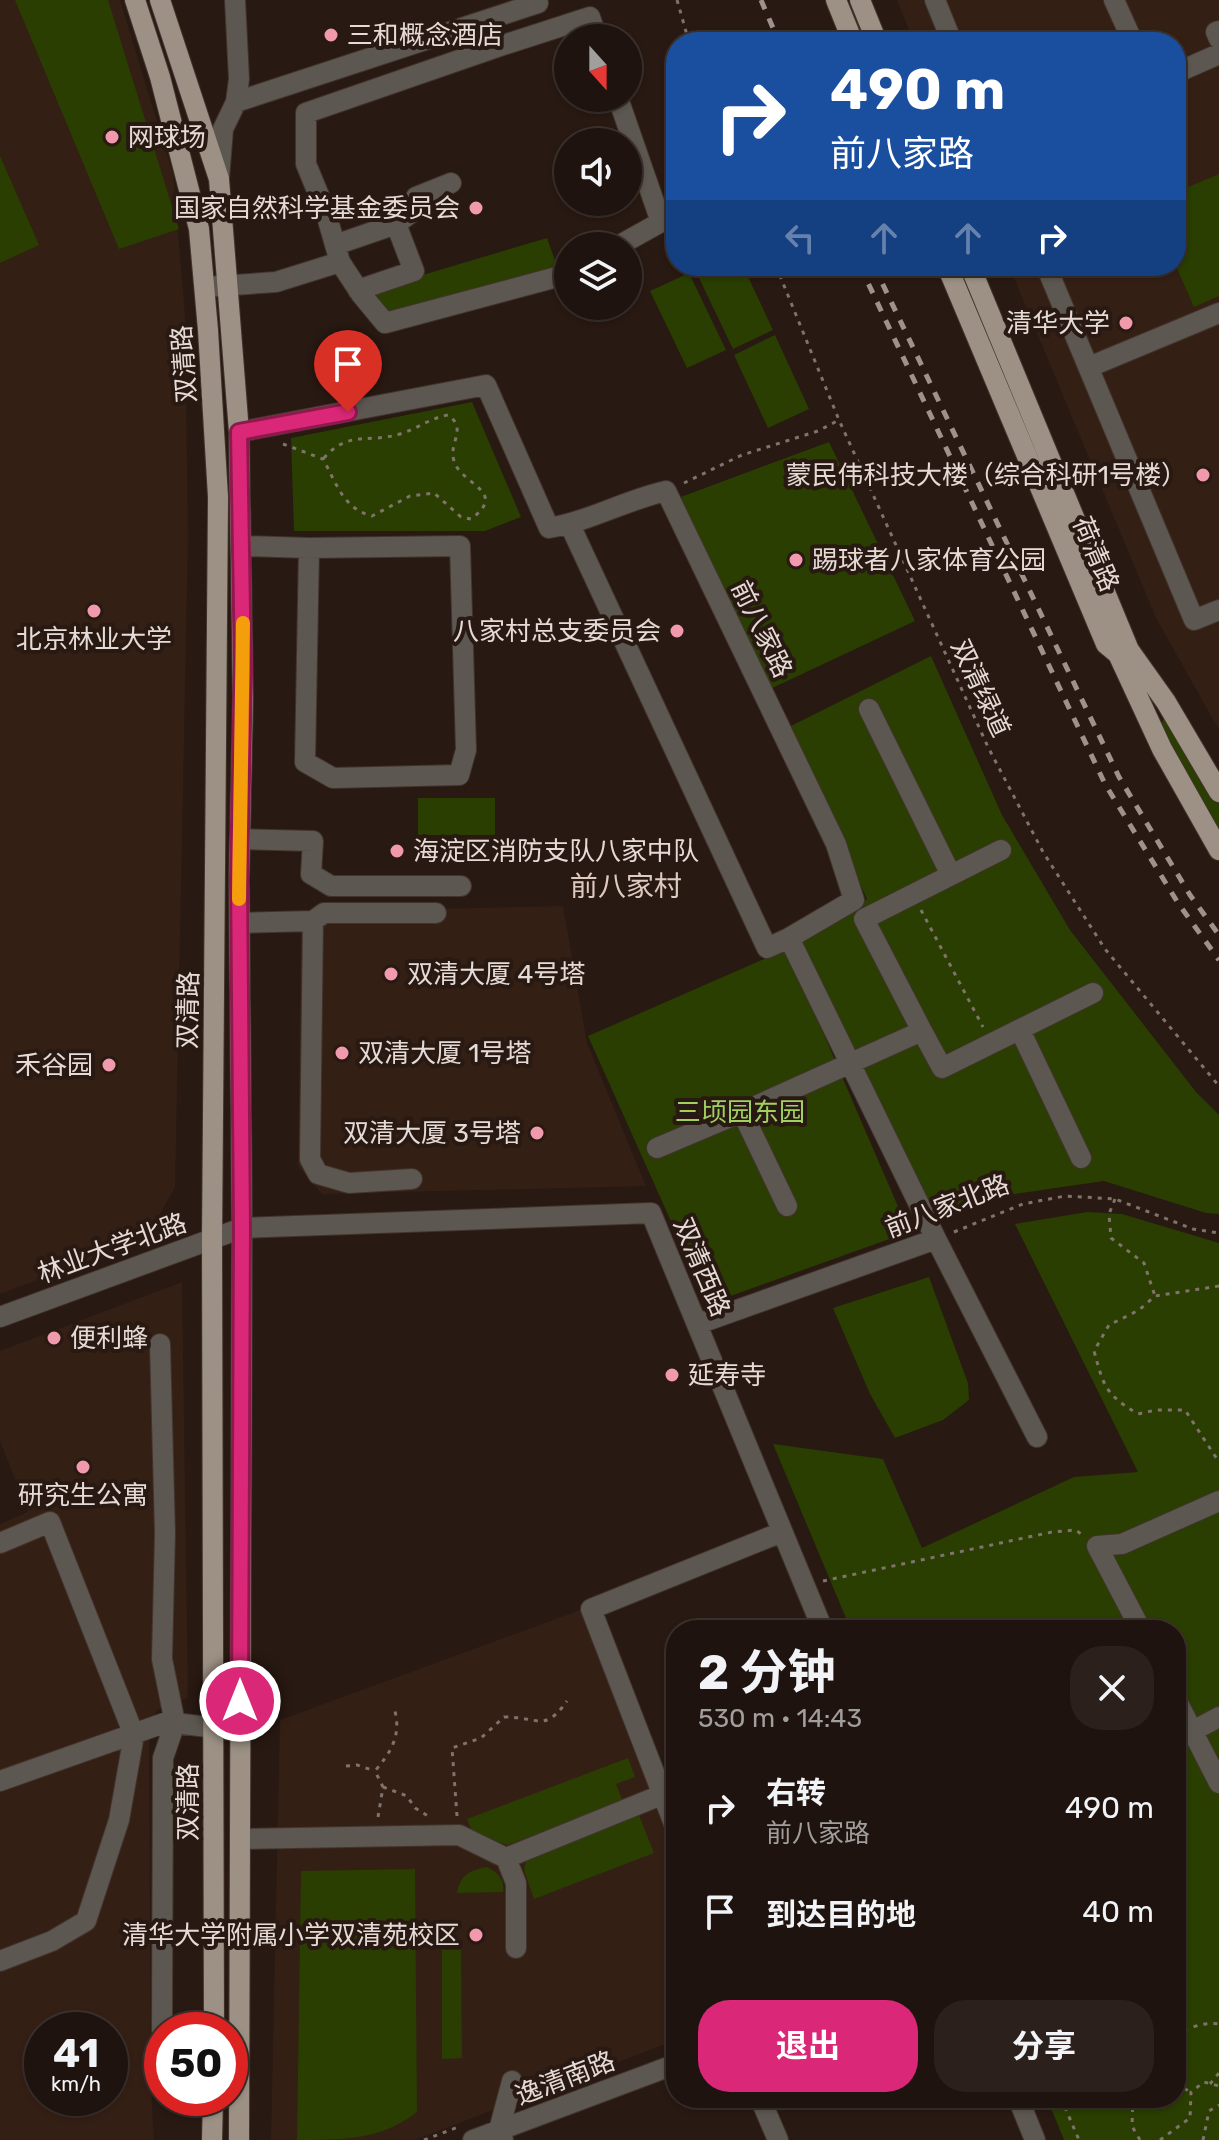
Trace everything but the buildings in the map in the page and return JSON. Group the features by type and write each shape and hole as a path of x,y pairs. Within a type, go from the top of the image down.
{"main road":[{"name":"双清路","path":"135,0 160,77 199,229 218,497 212,1240 214,2012"},
{"name":"双清路","path":"160,0 219,179 239,432 243,697 240,839 239,2140"},
{"path":"836,0 849,32"},
{"path":"860,0 873,32"},
{"name":"荷清路","path":"951,276 1106,644 1118,654 1162,749 1219,850"},
{"name":"荷清路","path":"974,276 1129,650 1166,702 1219,792"},
{"path":"212,2140 213,2116"}],"street":[{"name":"双清路","path":"219,179 223,129 236,102 239,79 235,0"},
{"path":"935,0 948,32"},
{"path":"1114,0 1128,32"},
{"path":"236,102 538,3"},
{"path":"569,24 590,17 592,24"},
{"path":"554,29 306,113 306,164 325,210 338,254 358,290 385,323 554,278"},
{"path":"1219,31 1216,32 1219,39"},
{"path":"1186,69 1219,54"},
{"path":"623,112 661,222 642,233"},
{"path":"205,287 276,282 396,224 419,207 416,197 451,183"},
{"path":"358,290 414,271 396,224"},
{"path":"1050,276 1194,620 1219,610"},
{"path":"1089,367 1219,313"},
{"path":"239,432 486,385 549,528 570,525 640,497 666,491"},
{"name":"前八家路","path":"666,491 836,844 854,900 789,938"},
{"path":"570,525 767,948 789,938 1037,1437"},
{"path":"242,546 460,546 466,750 459,775 333,778 305,762 309,548"},
{"path":"869,709 951,875"},
{"path":"240,839 313,841 311,874 331,886 461,886"},
{"path":"1001,850 864,919 942,1068 1093,993"},
{"path":"240,923 313,921 324,913 436,913"},
{"path":"313,921 310,1159 318,1174 349,1183 412,1179"},
{"path":"1020,1030 1081,1158"},
{"path":"657,1148 922,1031"},
{"path":"742,1112 787,1206"},
{"name":"双清西路","path":"242,1228 651,1213 819,1620"},
{"name":"林业大学北路","path":"0,1317 242,1228"},
{"name":"前八家北路","path":"698,1324 936,1239"},
{"path":"160,1344 165,1533 162,1659 175,1723 163,1758 162,2012"},
{"path":"1136,1620 1097,1546 1122,1544 1219,1501"},
{"path":"0,1543 50,1522 134,1735 119,1820 86,1921 52,1941 0,1961"},
{"path":"666,1784 591,1609 782,1532"},
{"path":"1186,1735 1219,1717"},
{"path":"0,1781 167,1722 240,1731"},
{"path":"1186,1739 1219,1783"},
{"path":"506,1858 666,1792"},
{"path":"240,1839 459,1835 506,1858 516,1883 516,1948"},
{"name":"逸清南路","path":"473,2140 501,2135 666,2068"},
{"path":"501,2135 512,2081"},
{"path":"764,2108 778,2140"},
{"path":"1022,2108 1035,2140"}],"path":[{"path":"677,0 686,32"},
{"name":"双清绿道","path":"780,276 839,420 988,747 1043,852 1105,949 1219,1086"},
{"path":"275,442 323,459 346,503 358,513 372,516 410,496 434,493 461,517 471,519 482,510 486,501 482,490 459,470 454,461 459,429 455,420 448,415 396,436 351,440 335,445 323,459"},
{"path":"666,491 742,455 818,431 839,420"},
{"path":"913,895 992,1045"},
{"name":"前八家北路","path":"936,1239 1023,1204 1065,1196 1115,1199 1193,1229 1219,1233"},
{"path":"1115,1199 1109,1214 1111,1238 1144,1263 1155,1296"},
{"path":"1219,1286 1155,1296 1139,1310 1109,1325 1094,1351 1104,1385 1118,1401 1138,1414 1156,1410 1185,1410 1219,1462"},
{"path":"822,1581 1052,1532 1076,1530 1097,1546"},
{"path":"459,1835 452,1748 481,1738 504,1717 526,1717 545,1722 554,1719 567,1701"},
{"path":"375,1771 393,1749 397,1736 395,1711"},
{"path":"346,1766 357,1765 375,1771 383,1787 407,1796 415,1808 426,1813 430,1821 429,1836"},
{"path":"380,1837 379,1799 383,1787"},
{"path":"1186,2032 1208,2023 1219,2024"},
{"path":"1210,2084 1219,2073"},
{"path":"1191,2092 1204,2082 1219,2086"},
{"path":"1186,2089 1191,2092"},
{"path":"1160,2140 1190,2118 1191,2092"},
{"path":"1203,2140 1209,2111 1219,2105"},
{"path":"1065,2108 1079,2140"},
{"path":"1133,2108 1132,2126 1140,2140"}],"shaded area":[{"name":"北京林业大学","path":"0,0 120,0 173,174 185,315 188,538 175,1187 160,1214 157,1236 0,1294"},
{"name":"清华大学","path":"897,0 1219,0 1219,730 1156,618 1013,276 1186,276 1186,32 910,32"},
{"path":"563,906 587,1043 646,1186 322,1194 298,1166 301,912"},
{"path":"182,1282 188,1698 157,1710 149,1729 151,2012 144,2012 144,2116 153,2116 154,2140 0,2140 0,1524 28,1512 0,1441 0,1351"},
{"name":"清华大学附属小学双清苑校区","path":"583,1609 666,1806 666,2044 415,2140 271,2140 280,1720"}],"green space":[{"name":"网球场","path":"15,0 108,0 179,229 119,249"},
{"path":"0,156 39,245 0,263"},
{"path":"1219,174 1219,296 1194,307 1180,276 1186,276 1186,188"},
{"path":"547,238 554,258 554,270 387,315 372,290"},
{"path":"682,276 690,276 726,350 687,368 650,291"},
{"path":"748,276 773,330 733,349 699,278"},
{"path":"775,335 809,409 768,428 734,355"},
{"path":"472,402 521,517 485,531 294,531 291,438"},
{"name":"踢球者八家体育公园","path":"829,442 915,621 768,690 678,498"},
{"path":"931,656 1002,815 1070,930 1196,1092 1219,1115 1219,1214 1206,1213 1104,1181 1008,1195 936,1222 796,938 867,899 787,728"},
{"path":"1164,717 1219,798 1219,835 1185,777 1162,723"},
{"path":"418,798 495,798 495,835 418,835"},
{"name":"三顷园东园","path":"787,949 909,1232 708,1304 588,1036"},
{"path":"1087,1212 1122,1214 1219,1243 1219,2140 1064,2140 1051,2108 1186,2108 1186,1620 847,1620 773,1444 883,1459 922,1548 1074,1477 1138,1472 1015,1224"},
{"path":"929,1277 968,1383 969,1400 943,1420 895,1438 870,1394 833,1308"},
{"path":"628,1758 635,1777 616,1784 623,1802 507,1845 473,1834 467,1819"},
{"path":"637,1810 654,1853 534,1899 524,1870 526,1859"},
{"path":"487,1867 500,1877 503,1892 457,1893 467,1874"},
{"path":"415,1869 417,2112 376,2133 346,2139 297,2140 301,1871"},
{"path":"442,1950 461,1950 462,2058 442,2059"}],"railway":[{"path":"761,0 775,32"},
{"path":"865,276 1105,784 1178,903 1219,960"},
{"path":"879,276 1119,777 1190,895 1219,935"}],"slow traffic":[{"path":"239,899 243,623"}],"place":[{"name":"三和概念酒店","path":"331,35"},
{"name":"网球场","path":"112,137"},
{"name":"国家自然科学基金委员会","path":"476,208"},
{"name":"清华大学","path":"1126,323"},
{"name":"蒙民伟科技大楼（综合科研1号楼）","path":"1203,475"},
{"name":"踢球者八家体育公园","path":"796,560"},
{"name":"北京林业大学","path":"94,611"},
{"name":"八家村总支委员会","path":"677,631"},
{"name":"海淀区消防支队八家中队","path":"397,851"},
{"name":"双清大厦 4号塔","path":"391,974"},
{"name":"双清大厦 1号塔","path":"342,1053"},
{"name":"禾谷园","path":"109,1065"},
{"name":"双清大厦 3号塔","path":"537,1133"},
{"name":"便利蜂","path":"54,1338"},
{"name":"延寿寺","path":"672,1375"},
{"name":"研究生公寓","path":"83,1467"},
{"name":"清华大学附属小学双清苑校区","path":"476,1935"}],"district":[{"name":"前八家村","path":"626,886"}],"route":[{"path":"240,1701 242,1228 239,879 243,554 239,432 348,412"}]}
